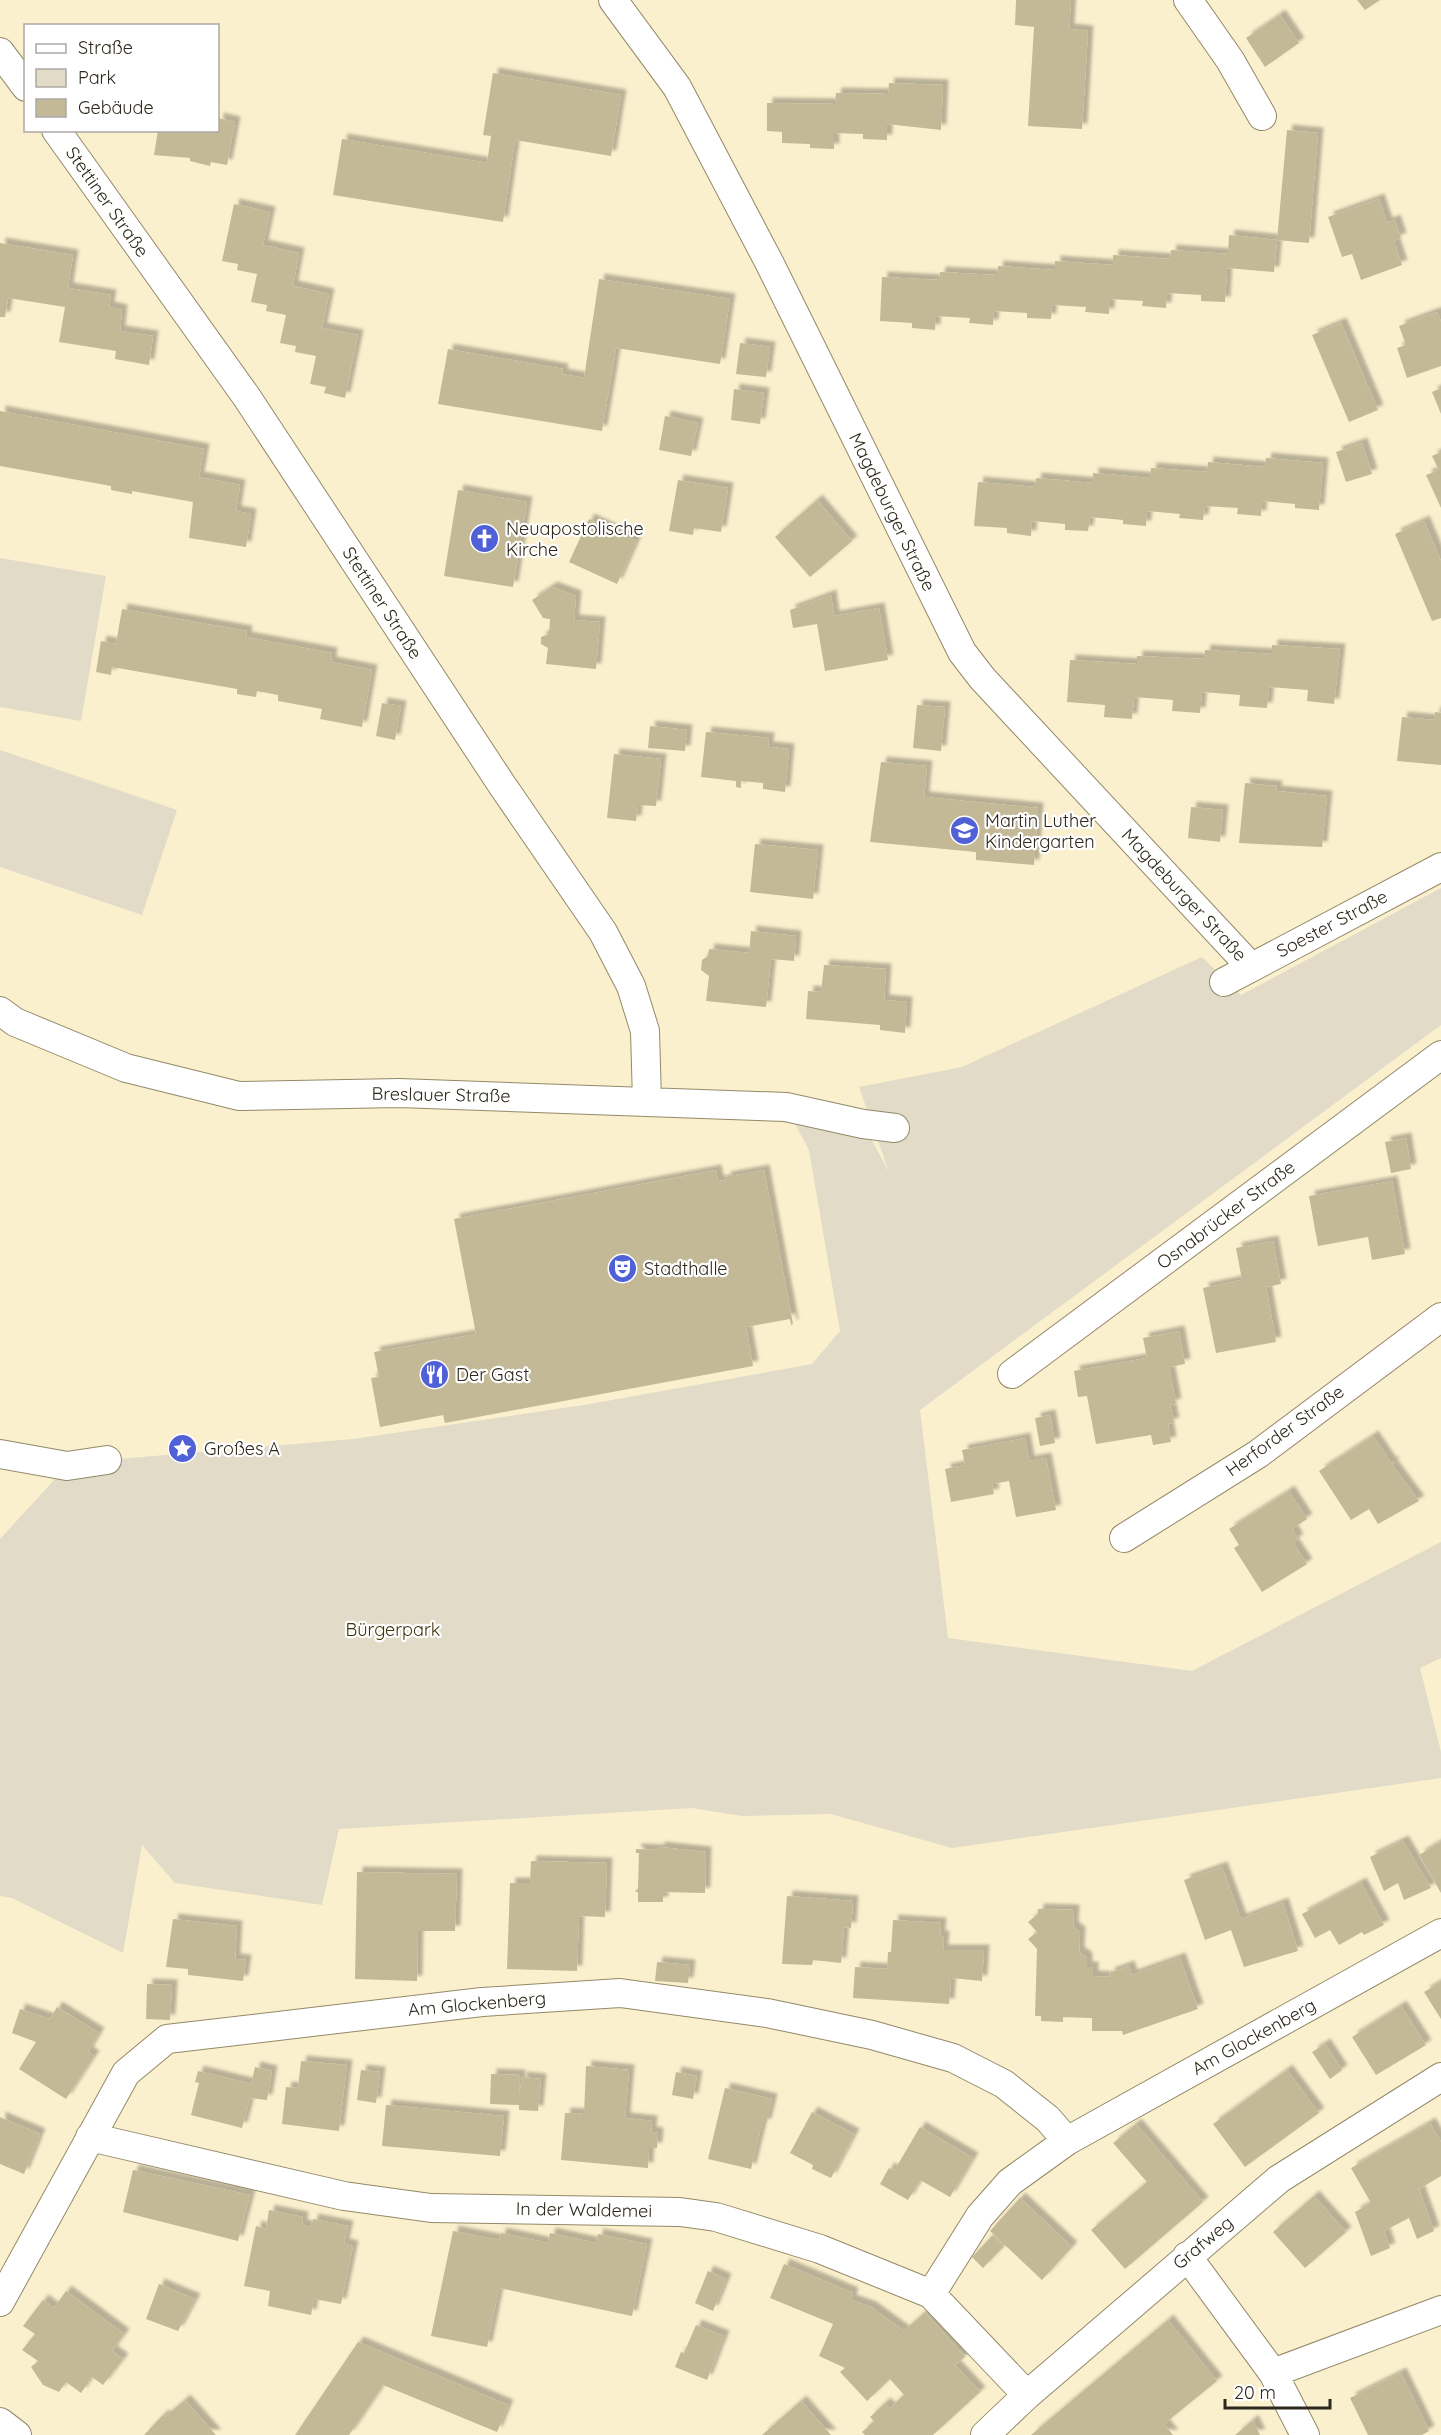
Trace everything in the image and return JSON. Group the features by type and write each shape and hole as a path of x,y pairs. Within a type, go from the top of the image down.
{"street":[{"name":"Magdeburger Straße","path":"613,0 677,87 770,264 962,652 990,687 1251,967"},
{"path":"1188,0 1230,60 1262,116"},
{"path":"0,51 24,84"},
{"name":"Stettiner Straße","path":"57,132 246,396 502,785 592,914 631,986 645,1031 647,1101"},
{"name":"Soester Straße","path":"1224,982 1441,867"},
{"name":"Breslauer Straße","path":"0,1011 15,1022 126,1068 239,1096 399,1092 786,1107 863,1124 896,1128"},
{"name":"Osnabrücker Straße","path":"1012,1374 1441,1055"},
{"name":"Herforder Straße","path":"1124,1538 1258,1454 1441,1317"},
{"path":"0,1454 68,1466 106,1460"},
{"name":"Am Glockenberg","path":"931,2294 980,2216 1010,2182 1067,2141 1441,1933"},
{"name":"Am Glockenberg","path":"0,2302 126,2073 167,2039 482,2002 620,1993 767,2013 872,2035 953,2058 1004,2084 1048,2119 1067,2141"},
{"name":"Grafweg","path":"985,2435 1027,2395 1279,2179 1441,2076"},
{"name":"In der Waldemei","path":"90,2137 333,2193 431,2208 680,2212 716,2217 820,2249 931,2294 1027,2395"},
{"path":"1187,2256 1273,2373 1305,2435"},
{"path":"1273,2373 1441,2310"},
{"path":"0,2422 17,2435"}],"green space":[{"path":"0,558 106,576 81,721 0,707"},
{"path":"0,750 177,810 142,915 0,867"},
{"name":"Bürgerpark","path":"1441,888 1441,1025 920,1410 948,1638 1192,1671 1441,1542 1441,1658 1420,1668 1441,1752 1441,1778 952,1848 831,1814 742,1816 692,1808 339,1829 322,1905 175,1883 142,1845 123,1953 12,1898 0,1896 0,1539 67,1466 107,1460 353,1439 584,1405 812,1364 840,1331 809,1150 786,1107 863,1124 889,1172 859,1087 962,1067 1202,957 1241,995"}],"building":[{"path":"1016,0 1071,0 1069,29 1088,31 1082,129 1028,126 1034,27 1015,25"},
{"path":"1357,0 1380,0 1365,10"},
{"path":"1280,15 1299,43 1265,67 1246,38"},
{"path":"493,73 621,95 611,156 515,140 503,222 333,195 342,139 487,163 491,136 483,135"},
{"path":"889,83 943,85 941,130 887,124 887,140 863,139 863,134 834,133 834,149 810,148 810,144 782,143 782,132 767,131 767,103 835,104 836,93 888,94"},
{"path":"219,118 235,122 227,165 211,162 210,166 190,161 190,158 154,155 158,132 219,132"},
{"path":"1287,130 1318,133 1309,243 1277,240"},
{"path":"1379,199 1387,223 1395,220 1401,238 1394,241 1402,265 1361,280 1352,254 1342,257 1328,217"},
{"path":"234,204 270,212 263,245 299,253 293,286 329,294 322,328 358,335 345,398 324,393 326,387 310,384 316,356 295,352 296,346 280,343 286,315 266,311 267,305 251,302 257,274 237,270 238,264 222,261"},
{"path":"1229,235 1277,240 1274,272 1227,268 1225,302 1201,301 1201,295 1167,293 1166,308 1142,306 1143,301 1110,299 1109,314 1085,312 1086,307 1052,305 1051,319 1027,318 1027,313 994,311 993,325 969,323 970,318 936,316 935,330 912,328 912,323 880,321 882,277 939,280 940,272 997,275 998,266 1055,270 1055,261 1113,265 1113,255 1170,259 1171,250 1228,254"},
{"path":"0,243 73,255 68,288 111,295 109,307 122,310 120,331 153,336 149,365 115,359 116,351 59,342 65,307 8,298 5,317 0,317"},
{"path":"599,279 730,299 720,364 616,348 602,431 438,404 448,349 563,369 562,374 584,378"},
{"path":"1437,312 1441,322 1441,366 1407,378 1397,348 1406,345 1399,326"},
{"path":"1341,323 1378,410 1349,422 1312,335"},
{"path":"740,343 770,347 766,377 736,374"},
{"path":"1441,388 1441,414 1432,392"},
{"path":"734,389 764,393 760,424 731,420"},
{"path":"0,411 204,449 199,477 240,485 236,511 251,514 246,547 189,538 193,502 132,491 132,494 111,490 111,486 0,466"},
{"path":"665,416 698,423 691,456 659,450"},
{"path":"1362,443 1372,474 1346,482 1336,452"},
{"path":"1441,452 1441,508 1426,475 1439,470 1432,456"},
{"path":"1266,458 1323,463 1319,510 1295,508 1295,504 1262,501 1261,516 1237,514 1238,508 1205,506 1203,520 1179,518 1180,514 1147,511 1146,526 1123,524 1123,520 1090,517 1088,531 1065,530 1065,524 1032,521 1031,536 1007,533 1007,528 974,526 978,482 1035,487 1036,478 1093,483 1093,473 1150,478 1151,468 1207,472 1208,462 1265,467"},
{"path":"678,480 728,488 721,532 694,528 693,535 669,531"},
{"name":"Neuapostolische Kirche","path":"458,490 527,502 513,587 444,576"},
{"path":"817,500 852,541 810,577 775,537"},
{"path":"589,519 636,541 617,584 569,562"},
{"path":"1424,521 1441,561 1441,618 1432,621 1395,534"},
{"path":"552,587 576,596 574,620 600,622 596,669 546,664 548,648 541,644 541,637 549,634 550,619 543,618 532,600"},
{"path":"831,595 834,616 879,608 888,660 825,671 817,624 793,628 790,610"},
{"path":"122,609 247,631 246,637 332,653 331,662 372,670 362,727 320,719 322,709 278,701 278,695 257,691 256,697 237,694 237,689 112,667 111,675 96,672 101,641 116,644"},
{"path":"1272,645 1340,649 1334,704 1307,701 1308,690 1269,687 1267,708 1239,706 1240,695 1202,692 1200,713 1172,711 1173,700 1134,697 1132,719 1104,717 1105,705 1067,702 1070,660 1137,664 1137,656 1204,659 1205,650 1272,654"},
{"path":"382,703 401,706 395,740 376,736"},
{"path":"917,705 945,707 941,751 913,748"},
{"path":"1435,712 1441,713 1441,765 1397,761 1402,717 1434,720"},
{"path":"650,726 687,730 685,751 648,748"},
{"path":"706,732 769,738 768,747 789,749 785,792 763,789 763,783 741,781 741,788 736,787 736,781 701,777"},
{"path":"614,754 661,759 656,806 638,805 636,821 607,818"},
{"path":"881,762 927,766 924,797 1038,808 1034,865 976,860 976,852 870,842"},
{"path":"1245,783 1277,786 1276,791 1327,796 1322,847 1239,843"},
{"path":"1191,807 1223,810 1220,842 1188,838"},
{"path":"755,844 818,850 813,899 750,892"},
{"path":"751,931 796,936 794,961 771,959 766,1007 706,1001 709,976 701,970 702,960 708,956 709,949 749,953"},
{"path":"824,965 886,969 884,1000 907,1002 905,1033 880,1030 880,1025 806,1019 808,991 821,992"},
{"path":"1406,1138 1411,1169 1391,1173 1385,1142"},
{"name":"Stadthalle","path":"716,1170 718,1181 726,1180 725,1177 764,1170 793,1324 791,1325 790,1319 746,1327 753,1366 445,1423 443,1415 380,1427 371,1378 379,1377 374,1352 476,1334 454,1219"},
{"path":"1392,1181 1405,1254 1372,1260 1368,1237 1318,1246 1309,1196"},
{"path":"1273,1241 1281,1284 1266,1287 1276,1342 1216,1353 1203,1288 1242,1280 1236,1248"},
{"path":"1179,1331 1185,1364 1169,1367 1176,1404 1170,1405 1174,1423 1168,1424 1171,1442 1153,1445 1151,1435 1096,1444 1087,1396 1078,1397 1074,1371 1147,1358 1143,1338"},
{"path":"1050,1415 1055,1443 1040,1446 1035,1418"},
{"path":"1373,1436 1391,1463 1395,1461 1392,1465 1419,1501 1378,1524 1369,1509 1351,1520 1319,1471"},
{"path":"1025,1438 1029,1461 1046,1458 1056,1510 1016,1517 1009,1481 992,1484 994,1494 951,1502 945,1469 965,1465 962,1450"},
{"path":"1289,1491 1307,1519 1292,1529 1298,1539 1293,1543 1307,1564 1262,1592 1234,1548 1239,1545 1229,1529"},
{"path":"1403,1841 1431,1888 1404,1900 1398,1883 1384,1891 1370,1857"},
{"path":"1441,1842 1441,1893 1419,1855"},
{"path":"659,1847 706,1852 705,1893 663,1892 663,1902 638,1902 638,1892 635,1892 638,1888 639,1853 636,1853 636,1849 659,1850"},
{"path":"531,1861 607,1863 605,1917 579,1916 577,1971 507,1969 510,1883 530,1883"},
{"path":"1222,1867 1241,1919 1283,1903 1298,1951 1244,1967 1231,1930 1205,1940 1184,1880"},
{"path":"357,1872 457,1874 455,1931 418,1931 417,1981 355,1979"},
{"path":"1361,1883 1384,1925 1364,1935 1362,1932 1339,1945 1330,1930 1315,1938 1302,1914"},
{"path":"787,1896 853,1901 851,1928 844,1927 841,1963 813,1960 812,1965 782,1964"},
{"path":"1038,1909 1074,1910 1073,1927 1080,1932 1079,1952 1087,1958 1087,1967 1093,1967 1093,1976 1110,1977 1109,1973 1129,1966 1132,1975 1180,1958 1198,2009 1123,2035 1122,2031 1092,2031 1092,2018 1063,2017 1063,2022 1041,2021 1041,2016 1035,2016 1037,1949 1028,1939 1037,1932 1028,1922 1038,1914"},
{"path":"173,1919 237,1926 235,1959 246,1960 243,1981 188,1975 188,1969 166,1967"},
{"path":"893,1920 941,1923 940,1936 944,1936 943,1950 984,1950 982,1981 951,1978 949,2004 853,1998 855,1967 887,1969 888,1952 891,1952"},
{"path":"657,1962 690,1965 688,1983 655,1981"},
{"path":"1441,1982 1441,2019 1424,1992"},
{"path":"147,1984 172,1985 170,2020 146,2019"},
{"path":"1401,2006 1426,2045 1376,2075 1352,2037"},
{"path":"57,2007 99,2033 88,2052 94,2056 66,2099 19,2069 36,2042 12,2033 20,2009 50,2019"},
{"path":"1325,2044 1342,2070 1330,2079 1312,2052"},
{"path":"301,2061 347,2065 339,2131 282,2124 286,2087 298,2088"},
{"path":"586,2066 629,2070 625,2118 652,2121 651,2132 658,2133 657,2148 649,2148 648,2168 561,2160 565,2113 584,2114"},
{"path":"255,2067 272,2071 267,2100 250,2098 242,2128 191,2115 199,2083 195,2082 198,2071 251,2084"},
{"path":"361,2070 380,2072 376,2103 357,2100"},
{"path":"1287,2070 1319,2113 1245,2167 1213,2124"},
{"path":"676,2072 697,2076 693,2099 672,2095"},
{"path":"491,2074 520,2075 519,2096 522,2077 541,2079 538,2111 519,2110 519,2105 490,2104"},
{"path":"725,2088 772,2099 766,2124 762,2124 751,2169 708,2159"},
{"path":"386,2105 504,2116 500,2156 382,2146"},
{"path":"812,2112 854,2134 831,2178 812,2169 813,2165 790,2153"},
{"path":"0,2117 40,2134 24,2174 0,2164"},
{"path":"1430,2123 1441,2142 1441,2176 1419,2189 1434,2231 1417,2239 1409,2218 1384,2231 1390,2248 1371,2256 1355,2212 1371,2203 1351,2168"},
{"path":"1136,2124 1203,2202 1125,2269 1091,2230 1147,2182 1113,2143"},
{"path":"920,2127 973,2158 950,2197 920,2180 908,2200 880,2184 889,2168 894,2171"},
{"path":"133,2170 250,2195 238,2241 123,2212"},
{"path":"1314,2196 1346,2232 1305,2268 1273,2232"},
{"path":"1020,2198 1072,2247 1042,2280 990,2231"},
{"path":"269,2210 303,2217 302,2225 311,2227 313,2219 348,2226 344,2244 353,2246 341,2304 314,2299 311,2315 268,2306 270,2291 244,2286 256,2226 266,2229"},
{"path":"453,2231 499,2240 501,2233 548,2243 550,2233 596,2243 598,2234 647,2244 632,2316 499,2288 487,2347 431,2336"},
{"path":"993,2235 1004,2246 983,2268 972,2257"},
{"path":"784,2264 853,2293 851,2300 871,2307 904,2331 925,2312 965,2357 955,2365 980,2392 933,2435 865,2435 862,2432 874,2421 870,2417 885,2403 890,2408 904,2395 890,2379 867,2401 840,2372 845,2368 819,2356 833,2324 770,2298"},
{"path":"708,2271 726,2279 713,2311 695,2303"},
{"path":"159,2284 195,2299 178,2331 146,2319"},
{"path":"66,2291 124,2334 112,2351 123,2359 103,2385 92,2377 81,2393 66,2382 59,2392 43,2385 31,2367 38,2361 22,2350 35,2334 23,2326 43,2300 54,2308"},
{"path":"1168,2320 1217,2381 1164,2424 1173,2435 1031,2435"},
{"path":"696,2325 724,2336 707,2380 675,2367"},
{"path":"358,2342 508,2405 497,2432 383,2385 349,2435 295,2435"},
{"path":"1401,2373 1429,2431 1422,2435 1368,2435 1350,2398"},
{"path":"185,2400 216,2435 144,2435 163,2415 165,2417"},
{"path":"801,2401 831,2435 762,2435"},
{"path":"1253,2420 1260,2435 1235,2435"}],"place":[{"name":"Neuapostolische Kirche","path":"485,539"},
{"name":"Martin Luther Kindergarten","path":"964,831"},
{"name":"Stadthalle","path":"623,1269"},
{"name":"Der Gast","path":"435,1375"},
{"name":"Großes A","path":"183,1449"}]}
